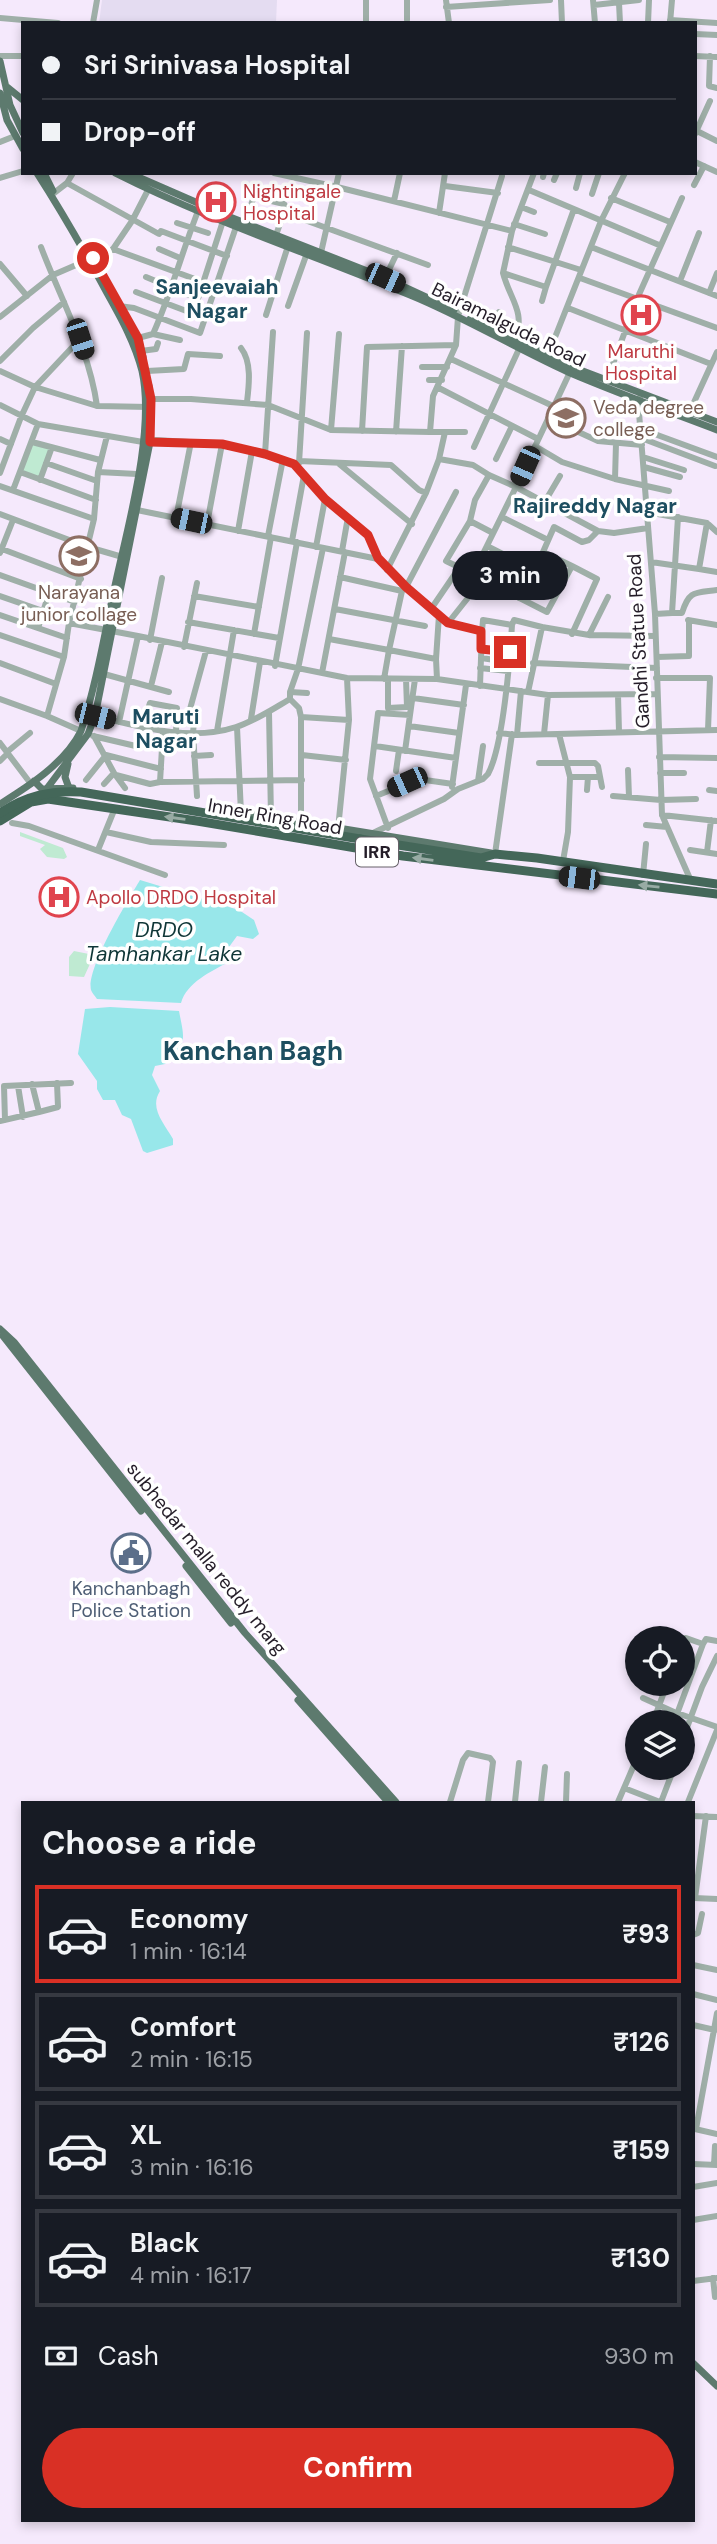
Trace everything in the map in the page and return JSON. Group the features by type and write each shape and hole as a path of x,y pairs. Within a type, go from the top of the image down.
{"highway":[{"path":"7,820 15,803 36,794 81,792 481,858 495,854"},
{"path":"7,820 31,802 39,800"},
{"name":"Inner Ring Road","path":"39,800 207,822 438,861 717,894"},
{"path":"207,822 209,809"},
{"name":"Inner Ring Road","path":"495,854 563,861 717,884"}],"main road":[{"path":"0,58 6,87 5,116 19,135"},
{"path":"6,87 21,98"},
{"path":"0,93 6,104"},
{"path":"5,116 21,123 19,135"},
{"path":"38,175 138,338 147,371 147,442 137,510 88,734"},
{"path":"45,175 136,349 149,404"},
{"name":"Bairamalguda Road","path":"132,177 198,211 223,221 276,235 607,380 640,397 690,411 717,422"},
{"name":"Bairamalguda Road","path":"149,187 288,246 385,278 519,349 717,430"},
{"path":"125,557 137,474 147,442"},
{"path":"39,800 88,734 95,716 104,674 109,630"},
{"path":"0,804 32,783 75,741 88,734"},
{"path":"69,788 65,777 70,760"},
{"path":"32,783 45,789"},
{"name":"Inner Ring Road","path":"45,789 69,788 271,817 495,854"},
{"name":"subhedar malla reddy marg","path":"0,1330 209,1597 387,1801"},
{"name":"subhedar malla reddy marg","path":"0,1330 14,1342 245,1633 395,1801"},
{"path":"695,2365 717,2386"}],"street":[{"path":"93,21 97,0"},
{"path":"366,0 366,21"},
{"path":"407,0 407,20"},
{"path":"446,4 550,0"},
{"path":"561,0 562,21"},
{"path":"595,21 594,3 639,0"},
{"path":"648,21 649,0"},
{"path":"670,21 672,0"},
{"path":"620,3 620,21"},
{"path":"0,18 35,21"},
{"path":"697,23 717,23"},
{"path":"697,34 717,35"},
{"path":"0,58 21,56"},
{"path":"713,56 709,86 717,89"},
{"path":"697,128 710,102"},
{"path":"697,110 704,113"},
{"path":"697,133 717,141"},
{"path":"0,142 19,135"},
{"path":"697,163 717,172"},
{"path":"694,185 704,166"},
{"path":"0,178 21,172"},
{"path":"54,193 67,183 72,175"},
{"path":"0,317 53,275 113,249 132,221 152,175"},
{"path":"321,255 339,175"},
{"path":"394,201 400,175"},
{"path":"439,213 445,175"},
{"path":"514,340 519,329 519,312 517,304 509,295 503,273 513,228 533,175"},
{"path":"576,188 579,175"},
{"path":"592,194 598,175"},
{"path":"548,355 601,221 624,175"},
{"path":"300,176 486,225 545,234"},
{"path":"430,432 433,396 456,345 458,315 502,176"},
{"path":"67,183 159,234 161,231 227,256"},
{"path":"444,186 498,193"},
{"path":"528,190 659,245"},
{"path":"119,306 134,308 201,333 227,256 254,197 284,204 286,207 276,235"},
{"path":"611,198 670,222"},
{"path":"607,380 659,245 682,198"},
{"path":"522,207 534,212"},
{"path":"542,301 574,209"},
{"path":"153,334 198,211"},
{"path":"302,219 428,265"},
{"path":"136,292 189,312 194,311 223,221"},
{"path":"177,223 208,233"},
{"path":"680,281 699,233"},
{"path":"266,315 288,246"},
{"path":"41,247 80,339 93,378 97,406"},
{"path":"508,247 555,262 637,299 717,328"},
{"path":"591,247 713,294 717,273"},
{"path":"113,249 195,279"},
{"path":"159,249 180,258"},
{"path":"288,306 307,253"},
{"path":"385,278 397,253"},
{"path":"0,264 27,296"},
{"path":"503,273 546,287"},
{"path":"146,277 194,297"},
{"path":"0,361 64,302"},
{"path":"568,308 711,364"},
{"path":"492,329 499,312"},
{"path":"265,454 274,332"},
{"path":"307,332 299,464 304,475 325,499 368,535 378,558 404,589 448,623 481,631"},
{"path":"138,338 153,334 180,340"},
{"path":"331,430 339,334"},
{"path":"0,473 2,461 36,387 80,339"},
{"path":"141,351 156,349 158,343"},
{"path":"362,430 367,347 456,345"},
{"path":"396,432 402,346"},
{"path":"241,348 246,354 248,368 247,402"},
{"path":"474,447 519,349"},
{"path":"690,411 717,352"},
{"path":"147,371 184,369 188,354 220,356"},
{"path":"451,359 553,406"},
{"path":"422,367 447,367"},
{"path":"0,371 36,387 97,406 247,402 268,405 331,430 465,432"},
{"path":"472,574 502,517 570,372"},
{"path":"429,380 442,380"},
{"path":"438,387 512,426 562,462 615,479 669,491"},
{"name":"Gandhi Statue Road","path":"640,397 657,657 662,816 691,881"},
{"path":"0,405 38,424 107,436 147,442 222,444 299,464 391,465 426,493"},
{"path":"548,418 598,441 642,441 715,466"},
{"path":"13,490 38,424"},
{"path":"496,459 512,426"},
{"path":"641,429 717,457"},
{"path":"387,570 426,493 439,459 445,432"},
{"path":"47,716 64,657 69,623 94,519 98,472 107,436"},
{"path":"0,439 11,444"},
{"path":"32,442 100,460"},
{"path":"176,518 191,442"},
{"path":"615,479 616,443"},
{"path":"207,524 222,444"},
{"path":"40,480 52,447"},
{"path":"238,531 252,451"},
{"path":"643,457 684,470"},
{"path":"254,634 283,459"},
{"path":"439,459 473,465 598,531 614,533 648,528"},
{"path":"46,463 97,481"},
{"path":"336,463 412,524"},
{"path":"644,467 680,477"},
{"path":"20,472 96,500"},
{"path":"98,472 137,474"},
{"path":"275,666 304,475"},
{"path":"489,475 475,500 470,521 446,561 547,612 572,566"},
{"path":"544,503 561,475"},
{"path":"0,486 94,519"},
{"path":"406,681 407,708 388,708 389,650 404,589 456,492"},
{"path":"290,696 298,669 325,499"},
{"path":"137,510 378,558"},
{"path":"647,512 707,523 717,532"},
{"path":"0,514 88,547 125,557"},
{"path":"322,673 335,609 348,517"},
{"path":"502,517 548,540"},
{"path":"671,613 678,517"},
{"path":"13,520 1,551 80,579"},
{"path":"470,521 493,533"},
{"path":"699,569 707,523"},
{"path":"519,598 554,527 582,542 592,538 598,531"},
{"path":"487,546 533,569"},
{"path":"543,552 597,579 572,634"},
{"path":"652,562 717,572"},
{"path":"431,609 459,568"},
{"path":"0,575 75,602"},
{"path":"340,577 404,589"},
{"path":"150,640 162,579"},
{"path":"448,623 471,594 476,595 484,580"},
{"path":"184,646 197,583"},
{"path":"682,613 687,598 694,593 717,590"},
{"path":"38,628 49,593"},
{"path":"0,596 43,611"},
{"path":"194,596 259,607"},
{"path":"589,635 608,597"},
{"path":"335,609 425,626"},
{"path":"654,614 682,613"},
{"path":"657,657 688,657 689,622 682,613"},
{"path":"0,615 66,638"},
{"path":"437,679 439,615"},
{"path":"480,686 483,620 512,625"},
{"path":"372,834 488,774 499,733 514,620 572,634 655,636"},
{"path":"188,622 279,638"},
{"path":"689,622 717,625"},
{"path":"69,623 346,678 387,681 437,679 548,695 657,694"},
{"path":"495,854 520,702 542,627"},
{"path":"217,731 234,630"},
{"path":"0,635 64,657"},
{"path":"119,722 138,636"},
{"path":"329,639 436,659"},
{"path":"142,728 150,703 162,642"},
{"path":"481,649 510,652"},
{"path":"190,709 206,651"},
{"path":"481,658 509,662"},
{"path":"251,719 260,662"},
{"path":"0,663 57,684"},
{"path":"533,663 657,668"},
{"path":"480,668 508,671"},
{"path":"104,674 169,692"},
{"path":"338,829 349,719 346,678"},
{"path":"656,678 714,678 708,730"},
{"path":"396,771 408,726 415,679"},
{"path":"452,794 466,685"},
{"path":"95,716 163,731 217,731 237,727 269,712 290,696 307,693"},
{"path":"544,734 548,695"},
{"path":"618,695 619,732"},
{"path":"290,696 299,708 301,717 301,823"},
{"path":"412,698 464,705"},
{"path":"0,699 88,734 140,747"},
{"path":"504,701 520,702"},
{"path":"150,703 195,710 193,733 197,796"},
{"path":"176,732 177,708"},
{"path":"269,712 271,817"},
{"path":"390,837 370,779 378,713 410,715"},
{"path":"301,717 349,719"},
{"path":"408,726 459,733"},
{"path":"237,727 241,813"},
{"path":"499,733 514,735 717,730"},
{"path":"160,782 163,731"},
{"path":"0,761 30,733"},
{"path":"88,734 106,755 125,789"},
{"path":"559,734 570,777 568,832 563,861"},
{"path":"0,743 32,783"},
{"path":"375,746 456,758"},
{"path":"478,781 483,746"},
{"path":"106,755 161,769"},
{"path":"86,780 106,755"},
{"path":"194,756 211,755"},
{"path":"302,755 346,760"},
{"path":"482,757 493,759"},
{"path":"659,757 717,758"},
{"path":"539,763 596,763 602,787"},
{"path":"628,770 629,797"},
{"path":"660,773 684,772"},
{"path":"115,774 150,784 302,779"},
{"path":"104,784 115,774"},
{"path":"570,777 599,777"},
{"path":"587,790 588,777"},
{"path":"376,796 418,779 453,784"},
{"path":"709,790 717,791"},
{"path":"613,796 661,800 696,799"},
{"path":"98,850 115,808"},
{"path":"662,816 714,821 706,852"},
{"path":"7,820 165,875"},
{"path":"646,825 667,827"},
{"path":"106,832 151,842 224,845"},
{"path":"643,875 646,844"},
{"path":"690,850 717,854"},
{"path":"57,1083 58,1107 2,1120 4,1086 32,1084 57,1083 71,1083"},
{"path":"32,1084 39,1112"},
{"path":"18,1086 23,1117"},
{"path":"678,1710 703,1644 706,1639 717,1641"},
{"path":"695,1641 703,1644"},
{"path":"695,1710 717,1656"},
{"path":"658,1710 664,1696"},
{"path":"643,1698 668,1710"},
{"path":"688,1801 717,1729 695,1718"},
{"path":"450,1801 468,1753 490,1758 493,1762 488,1801"},
{"path":"515,1801 519,1763"},
{"path":"541,1801 545,1767"},
{"path":"566,1801 567,1774"},
{"path":"618,1801 627,1780"},
{"path":"660,1801 669,1780"},
{"path":"624,1788 657,1801"},
{"path":"695,1816 717,1817"},
{"path":"695,1891 706,1816"},
{"path":"695,1898 717,1899"},
{"path":"695,1934 698,1933 702,1914"},
{"path":"695,1965 717,1970"},
{"path":"695,1994 717,2000"},
{"path":"695,2124 716,2030 717,2013"},
{"path":"695,2025 716,2030"},
{"path":"695,2129 717,2134"},
{"path":"695,2164 716,2165 715,2146"},
{"path":"695,2187 717,2183"},
{"path":"695,2220 717,2216"},
{"path":"695,2281 715,2278 715,2297"}],"shaded area":[{"path":"102,0 277,0 276,21 99,21"},
{"path":"32,442 50,448 39,479 20,471"},
{"path":"20,832 63,848 67,857 47,857 40,849 45,845 20,836"},
{"path":"74,951 94,955 84,977 69,976 69,957"}],"water":[{"name":"DRDO Tamhankar Lake","path":"140,880 239,910 254,920 259,934 253,939 237,936 229,947 228,962 194,983 181,1003 97,999 91,990 95,967 109,935"},
{"name":"DRDO Tamhankar Lake","path":"110,1007 179,1011 183,1035 181,1045 165,1064 155,1066 152,1075 160,1091 157,1109 173,1139 173,1145 147,1153 143,1151 131,1119 122,1115 115,1100 103,1100 97,1089 97,1081 78,1054 85,1009"}],"place":[{"name":"Nightingale Hospital","path":"216,202"},
{"name":"Maruthi Hospital","path":"641,315"},
{"name":"Veda degree college","path":"566,418"},
{"name":"Narayana junior collage","path":"79,556"},
{"name":"Apollo DRDO Hospital","path":"59,897"},
{"name":"Kanchanbagh Police Station","path":"131,1553"}],"district":[{"name":"Sanjeevaiah Nagar","path":"217,299"},
{"name":"Rajireddy Nagar","path":"595,506"},
{"name":"Maruti Nagar","path":"166,729"},
{"name":"Kanchan Bagh","path":"253,1051"}],"route":[{"path":"93,258 138,338 151,399 150,442 156,440 222,444 294,464 325,499 368,535 378,558 387,570 431,609 448,623 481,631 481,649 510,652"}]}
